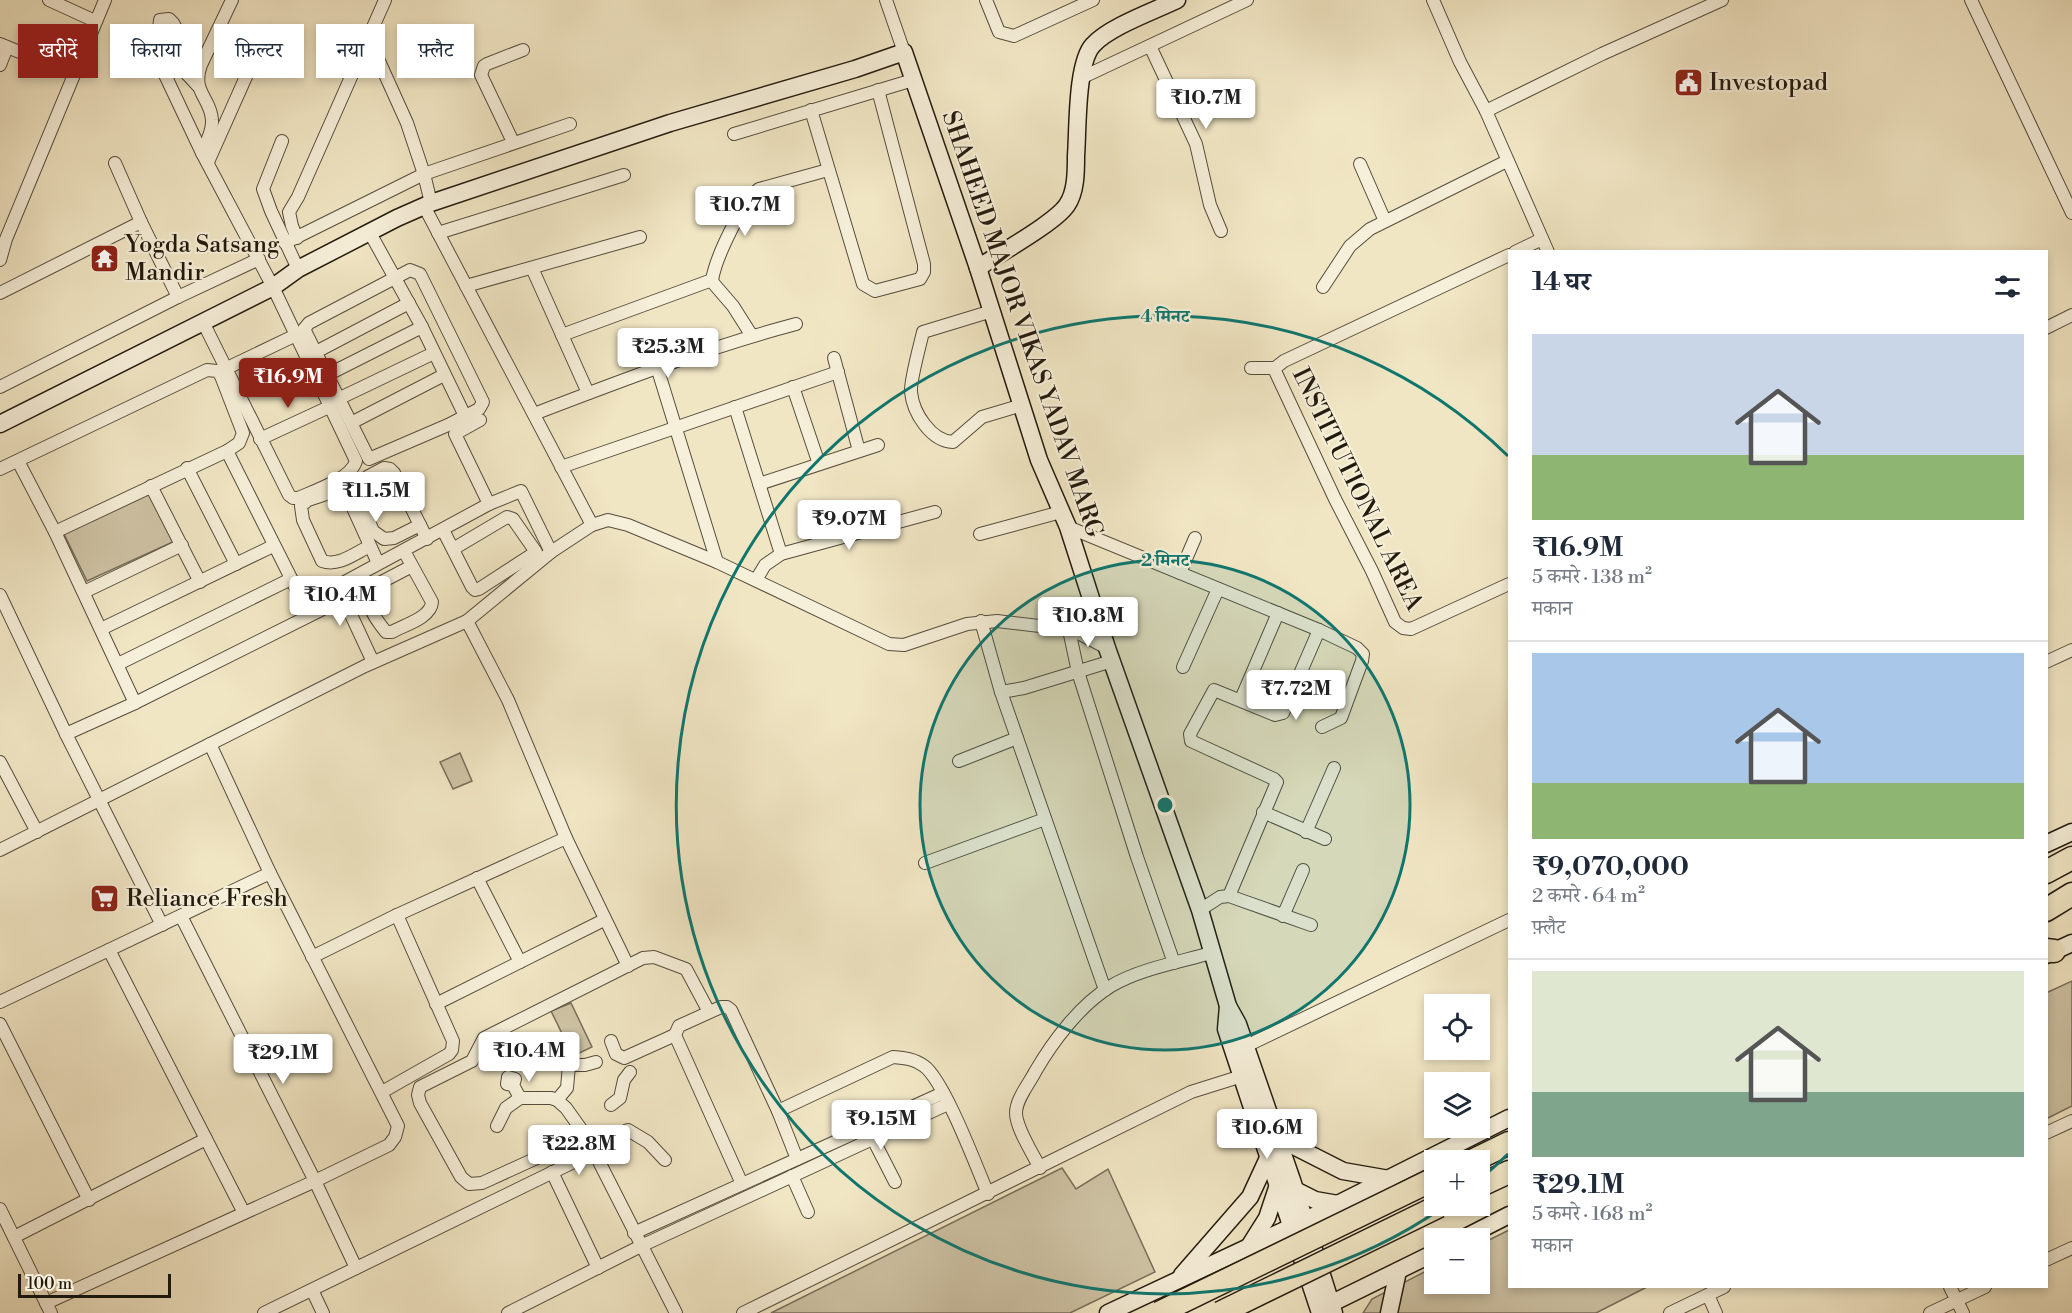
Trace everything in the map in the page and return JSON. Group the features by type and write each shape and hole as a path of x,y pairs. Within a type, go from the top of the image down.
{"highway":[{"path":"2048,871 2072,858"},
{"path":"2048,911 2072,894"},
{"path":"2048,912 2072,910"},
{"path":"1490,1152 1508,1143"},
{"path":"1490,1181 1508,1172"},
{"path":"1159,1313 1424,1184"},
{"path":"1220,1313 1424,1213"}],"street":[{"path":"49,0 95,21"},
{"path":"94,24 105,0"},
{"path":"202,64 232,0"},
{"path":"375,24 385,0"},
{"name":"SHAHEED MAJOR VIKAS YADAV MARG","path":"886,0 978,268 1039,460 1065,520 1200,910 1228,1006 1238,1024 1278,1138 1295,1190 1297,1224"},
{"path":"986,0 999,32 1014,36 1093,0"},
{"path":"978,268 1052,219 1065,208 1070,200 1076,173 1081,78 1091,47 1102,36 1177,0"},
{"path":"1081,78 1247,0"},
{"path":"1433,0 1460,62 1486,111 1547,250"},
{"path":"1486,111 1602,54 1722,0"},
{"path":"1971,0 2072,213"},
{"path":"160,24 160,20 169,19 174,24"},
{"path":"0,65 4,45 18,51"},
{"path":"1150,46 1196,144 1210,205 1221,231"},
{"path":"513,142 481,75 483,66 523,50"},
{"path":"0,424 273,287 298,269 427,204 670,123 855,69 904,52"},
{"path":"385,74 407,123 424,174 427,204 438,233 592,525"},
{"path":"0,260 3,238 71,78"},
{"path":"167,78 296,335 333,403 356,461 352,470 330,484 298,498 289,495 203,322"},
{"path":"191,78 198,86 212,118 205,157"},
{"path":"198,78 198,86"},
{"path":"205,157 244,78"},
{"path":"291,240 292,226 289,212 298,197 351,78"},
{"path":"734,134 913,80"},
{"path":"811,110 863,284 875,291 920,279 924,272 924,264 878,90"},
{"path":"291,240 424,174 570,124"},
{"path":"282,141 263,189 291,240 298,269"},
{"path":"1323,287 1358,237 1385,221 1507,161"},
{"path":"115,163 178,297"},
{"path":"1360,164 1385,221"},
{"path":"712,280 715,265 742,208 753,194 759,189 828,170"},
{"path":"438,233 624,175"},
{"path":"0,293 141,222"},
{"path":"370,233 422,327 465,417"},
{"path":"466,286 640,237"},
{"path":"1519,250 1542,239"},
{"name":"INSTITUTIONAL AREA","path":"1508,255 1284,361 1275,368 1306,439 1395,622 1403,628 1411,629 1508,584"},
{"path":"0,387 178,297 259,259"},
{"path":"532,268 588,393"},
{"path":"410,270 420,274 483,402 479,409 465,417 369,459 351,423 333,403 327,375 316,352 305,332 306,325 410,270"},
{"path":"562,335 712,280"},
{"path":"712,280 733,306 752,336"},
{"path":"316,352 409,303"},
{"path":"992,311 923,332 911,392 921,423 944,442 953,442 982,417 1022,405"},
{"path":"2048,327 2072,315"},
{"path":"534,414 657,367 796,324"},
{"path":"327,375 422,327"},
{"path":"225,369 296,335"},
{"path":"260,439 434,353"},
{"path":"834,358 859,452"},
{"path":"657,367 717,562"},
{"path":"1251,368 1275,368"},
{"path":"0,470 207,370 217,371 243,433 239,443 227,451 56,532"},
{"path":"561,467 838,372"},
{"path":"351,423 444,375"},
{"path":"793,387 819,464"},
{"path":"735,407 781,554"},
{"path":"480,420 455,435 489,504"},
{"path":"759,484 878,446"},
{"path":"227,451 309,615"},
{"path":"18,461 56,532 135,703"},
{"path":"187,468 237,564"},
{"path":"367,477 384,468 394,473 427,539"},
{"path":"151,486 200,582"},
{"path":"370,546 338,562 330,564 322,561 303,520 301,506 308,500 341,489 348,496 378,563"},
{"path":"356,491 373,531 384,539 394,538 420,525"},
{"path":"373,662 343,599 340,591 343,583 489,504 521,491 551,552"},
{"path":"756,580 765,565 781,554 935,512"},
{"path":"443,530 453,549 475,590 479,590 536,552 513,519 507,517 453,549"},
{"path":"0,850 373,662 467,621 551,552 592,525 608,520 617,521 717,562 889,644 915,643 981,621 997,621 1069,630 1110,655"},
{"path":"980,534 1065,520 1180,573 1357,648 1363,654 1362,661 1341,718 1322,727"},
{"path":"1180,573 1195,538"},
{"path":"84,592 183,545"},
{"path":"101,629 273,546"},
{"path":"404,551 432,602 431,608 427,614 392,632 386,632 378,623 368,602 368,592 370,588 412,566"},
{"path":"118,664 291,579"},
{"path":"1183,668 1218,589"},
{"path":"0,595 98,800 162,925"},
{"path":"66,734 135,703 343,599"},
{"path":"1240,699 1278,613"},
{"path":"467,621 508,700 566,838 628,966"},
{"path":"981,621 1001,692 1105,990"},
{"path":"1069,630 1078,672 1137,857 1174,963"},
{"path":"1229,896 1263,812 1277,785 1275,779 1195,743 1190,738 1214,690 1275,715 1283,713 1318,630"},
{"path":"2048,661 2072,650"},
{"path":"1001,692 1024,688 1078,672 1110,655"},
{"path":"959,760 1017,738"},
{"path":"0,1209 48,1308 389,1145 395,1137 398,1126 382,1092 270,873 210,744"},
{"path":"0,762 37,832"},
{"path":"1306,832 1334,768"},
{"path":"1263,812 1325,839"},
{"path":"925,864 1045,819"},
{"path":"2048,843 2072,832"},
{"path":"312,957 397,915 566,838"},
{"path":"1283,916 1303,870"},
{"path":"0,1002 270,873"},
{"path":"477,878 520,962"},
{"path":"1200,910 1220,897 1229,896 1311,925"},
{"path":"382,1092 449,1054 453,1041 397,915"},
{"path":"181,916 315,1181 356,1268"},
{"path":"436,1004 604,920"},
{"path":"1246,1046 1508,920"},
{"path":"109,951 244,1213"},
{"path":"1040,1168 1017,1121 1017,1106 1038,1067 1061,1035 1086,1007 1113,985 1145,971 1211,953"},
{"path":"581,1158 570,1146 563,1146 482,1183 470,1184 461,1177 420,1103 418,1095 420,1087 472,1061 484,1038 648,957 682,966 690,973 709,1012"},
{"name":"SHAHEED MAJOR VIKAS YADAV MARG","path":"1228,1006 1226,1029 1278,1187 1297,1224 1326,1311"},
{"path":"611,1105 620,1098 627,1064 675,1035 679,1026 721,1007 727,1008 734,1015 778,1111 797,1159"},
{"path":"0,1024 89,1200"},
{"path":"675,1035 742,1184"},
{"path":"611,1041 616,1054 627,1064"},
{"path":"778,1111 893,1057 910,1059 926,1067 946,1098 988,1194"},
{"path":"557,1100 567,1088 569,1065 596,1062"},
{"path":"743,1313 1191,1092 1242,1076"},
{"path":"513,1085 520,1098"},
{"path":"497,1126 506,1108 520,1098 557,1100 572,1115 592,1149 676,1313"},
{"path":"508,1313 641,1246 873,1139 946,1098"},
{"path":"634,1233 797,1159 946,1098"},
{"path":"1108,1313 1297,1224 1508,1119"},
{"path":"2048,1132 2072,1120"},
{"path":"264,1313 581,1158 592,1149 628,1130 648,1142 665,1160"},
{"path":"1278,1138 1343,1171 1389,1179"},
{"path":"14,1237 206,1139"},
{"path":"873,1139 895,1182"},
{"path":"1178,1280 1250,1197 1268,1158"},
{"path":"552,1172 598,1268"},
{"path":"792,1176 808,1212"},
{"path":"1250,1246 1267,1218 1278,1187"},
{"path":"1295,1190 1315,1200 1338,1204"},
{"path":"1484,1228 1508,1216"},
{"path":"2048,1259 2072,1248"},
{"path":"1326,1311 1358,1290 1424,1258"},
{"path":"1389,1313 1398,1271"},
{"path":"1671,1313 1722,1288"},
{"path":"1950,1288 1963,1313"},
{"path":"1930,1313 1983,1288"},
{"path":"312,1290 323,1313"},
{"path":"1708,1295 1716,1313"}],"shaded area":[{"path":"150,492 175,541 87,581 64,534"},
{"path":"460,753 472,781 453,789 440,762"},
{"path":"2072,981 2072,1106 2048,1118 2048,992"},
{"path":"571,1003 592,1047 573,1056 551,1011"},
{"path":"1062,1168 1076,1189 1108,1169 1155,1272 1070,1313 771,1313"},
{"path":"1508,1230 1508,1288 1645,1288 1596,1313 1363,1313 1372,1299 1424,1272 1424,1294 1490,1294 1490,1240"}],"place":[{"name":"Investopad","path":"1688,82"},
{"name":"Yogda Satsang Mandir","path":"104,258"},
{"name":"Reliance Fresh","path":"105,898"}]}
